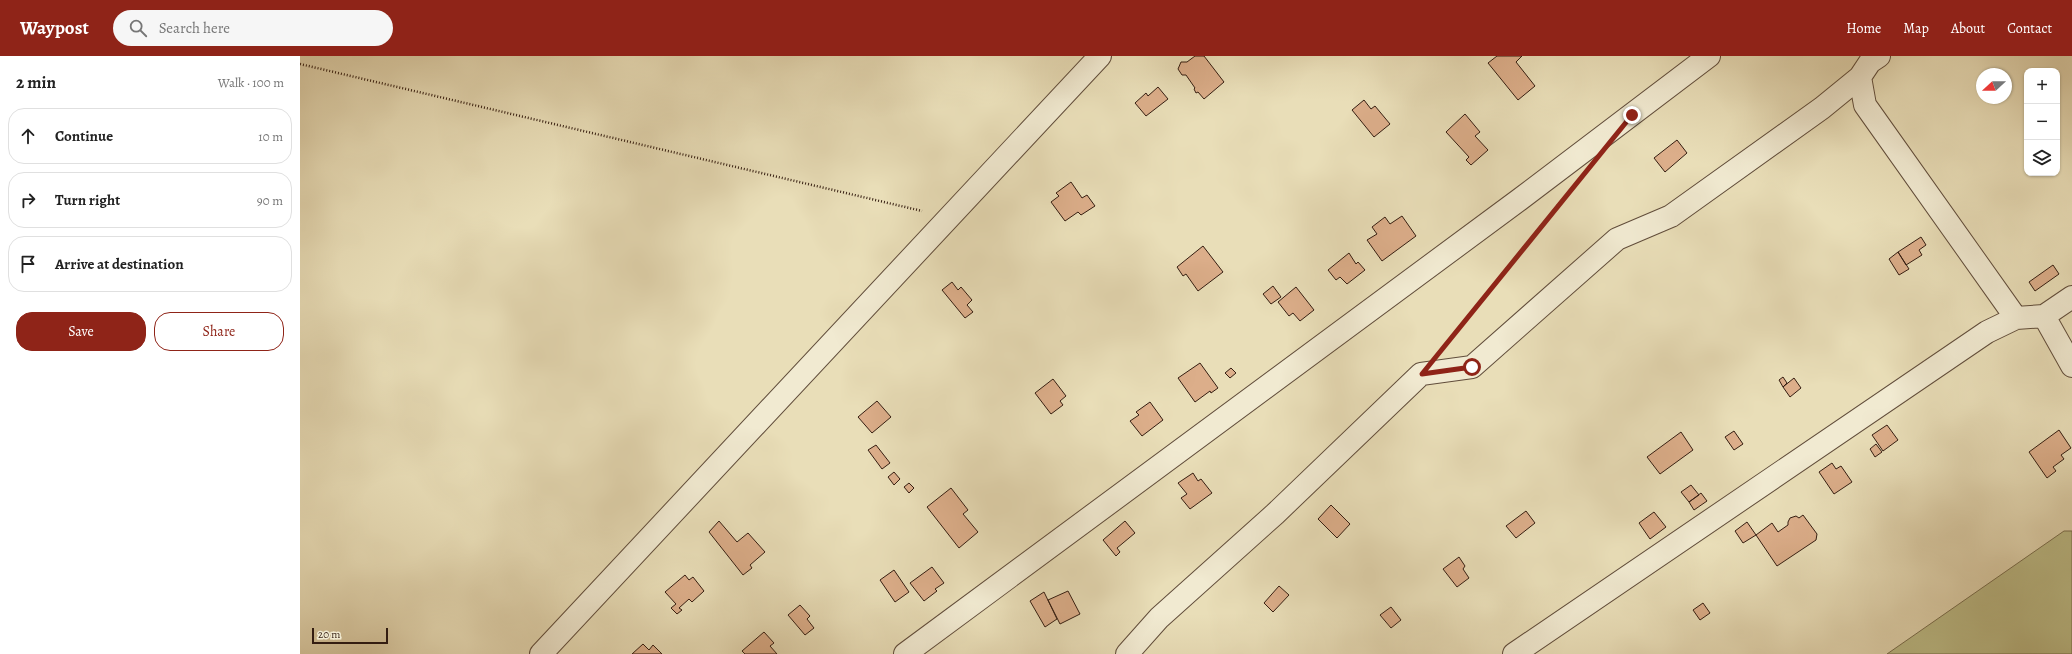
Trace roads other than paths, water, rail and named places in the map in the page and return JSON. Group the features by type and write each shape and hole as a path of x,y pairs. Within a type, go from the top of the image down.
{"street":[{"path":"541,654 1100,56"},
{"path":"905,654 1519,200 1709,56"},
{"path":"1127,654 1159,618 1275,514 1422,374 1472,367 1618,238 1671,216 1822,108 1860,77 1870,62 1879,56"},
{"path":"1860,77 1865,106 2016,318"},
{"path":"1514,654 1987,332 2016,318 2044,316 2072,297"},
{"path":"2044,316 2072,366"}]}
